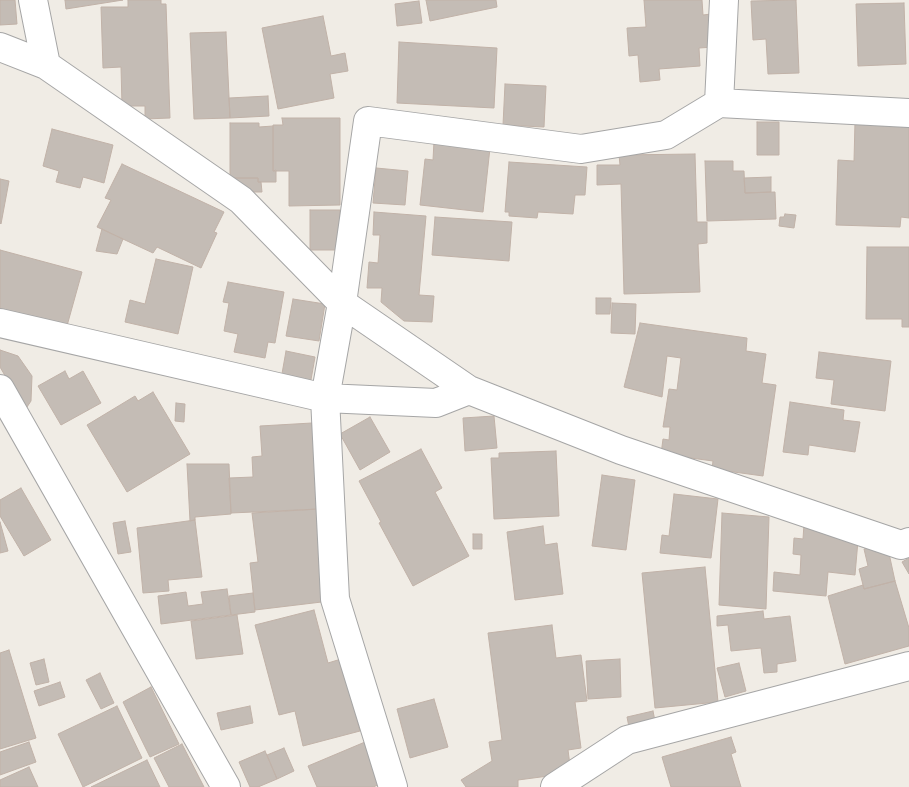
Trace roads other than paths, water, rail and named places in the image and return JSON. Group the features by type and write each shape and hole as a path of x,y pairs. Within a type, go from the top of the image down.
{"street":[{"path":"33,0 46,65"},
{"path":"718,103 724,0"},
{"path":"0,47 46,65 241,200 342,303 469,390 630,453 901,545 909,542"},
{"path":"393,787 335,599 325,398 342,303 368,121 581,149 666,135 718,103 909,114"},
{"path":"0,323 325,398 436,403 469,390"},
{"path":"0,389 226,787"},
{"path":"555,787 627,740 909,666"}]}
